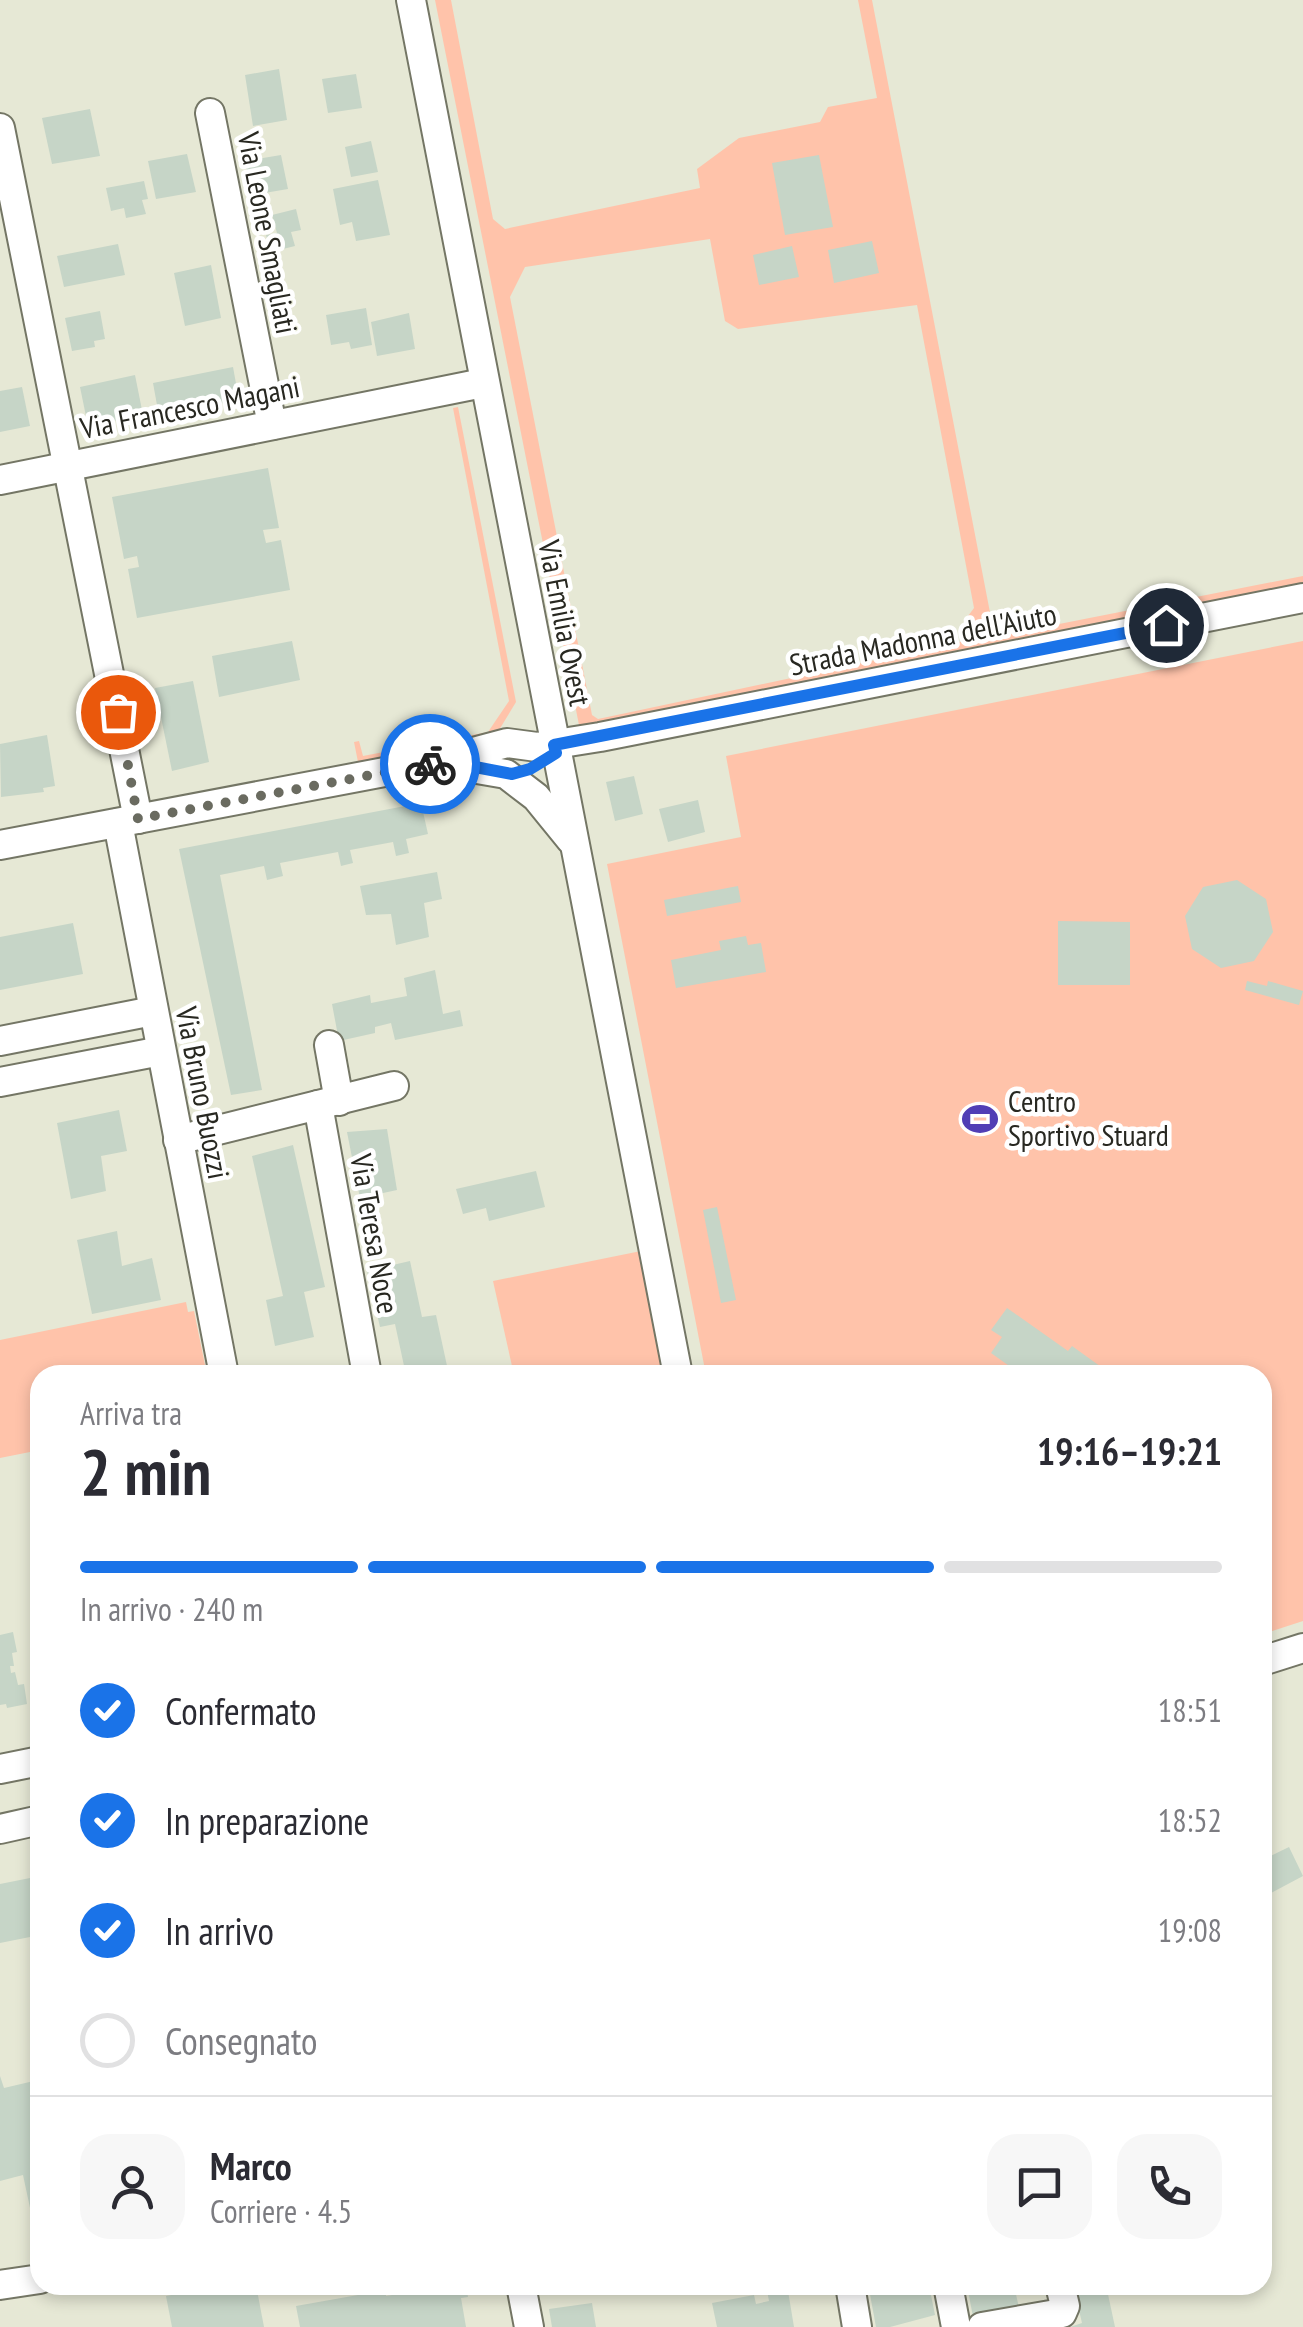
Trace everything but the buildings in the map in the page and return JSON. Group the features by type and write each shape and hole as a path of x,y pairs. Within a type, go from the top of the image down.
{"street":[{"name":"Via Emilia Ovest","path":"411,0 676,1365"},
{"name":"Via Leone Smagliati","path":"210,113 272,425"},
{"name":"Via Francesco Magani","path":"0,128 70,464 483,383"},
{"path":"0,480 70,464"},
{"name":"Via Bruno Buozzi","path":"70,464 128,821 154,1011 222,1365"},
{"name":"Strada Madonna dell'Aiuto","path":"555,749 1303,598"},
{"path":"0,845 432,763 507,743 518,736 531,718 543,686"},
{"path":"507,743 555,749"},
{"path":"506,774 524,771 555,749"},
{"path":"432,763 477,766 506,774 543,804 570,837 575,850"},
{"path":"0,1041 154,1011"},
{"name":"Via Teresa Noce","path":"329,1045 328,1103 365,1365"},
{"path":"0,1082 161,1052"},
{"path":"178,1140 394,1086"},
{"path":"1272,1658 1303,1648"},
{"path":"0,1769 30,1763"},
{"path":"0,1829 30,1822"},
{"path":"0,2286 30,2281"},
{"path":"523,2295 528,2327"},
{"path":"852,2295 858,2327"},
{"path":"950,2295 956,2327"},
{"path":"982,2327 1062,2313 1066,2306 1063,2295"}],"shaded area":[{"path":"435,0 451,0 493,219 505,229 700,188 697,169 739,138 820,122 828,107 877,98 858,0 872,0 993,628 1009,634 1303,576 1303,590 580,730","holes":["710,239 725,321 738,329 917,305 974,608 965,620 968,635 965,641 598,719 592,715 510,297 525,267"]},
{"path":"458,407 516,702 496,735 358,762 354,742 359,741 363,756 488,732 509,701 453,408"},
{"name":"Centro Sportivo Stuard","path":"1303,641 1303,1621 1272,1631 1272,1365 704,1365 607,864 741,837 726,756"},
{"path":"641,1251 664,1365 512,1365 493,1281"},
{"path":"186,1302 188,1312 194,1311 205,1365 30,1365 30,1452 0,1458 0,1340"}],"way so far":[{"path":"118,712 138,819 430,764"}],"place":[{"name":"Centro Sportivo Stuard","path":"980,1119"}],"route":[{"path":"430,764 518,773 556,753 554,745 1166,625"}]}
